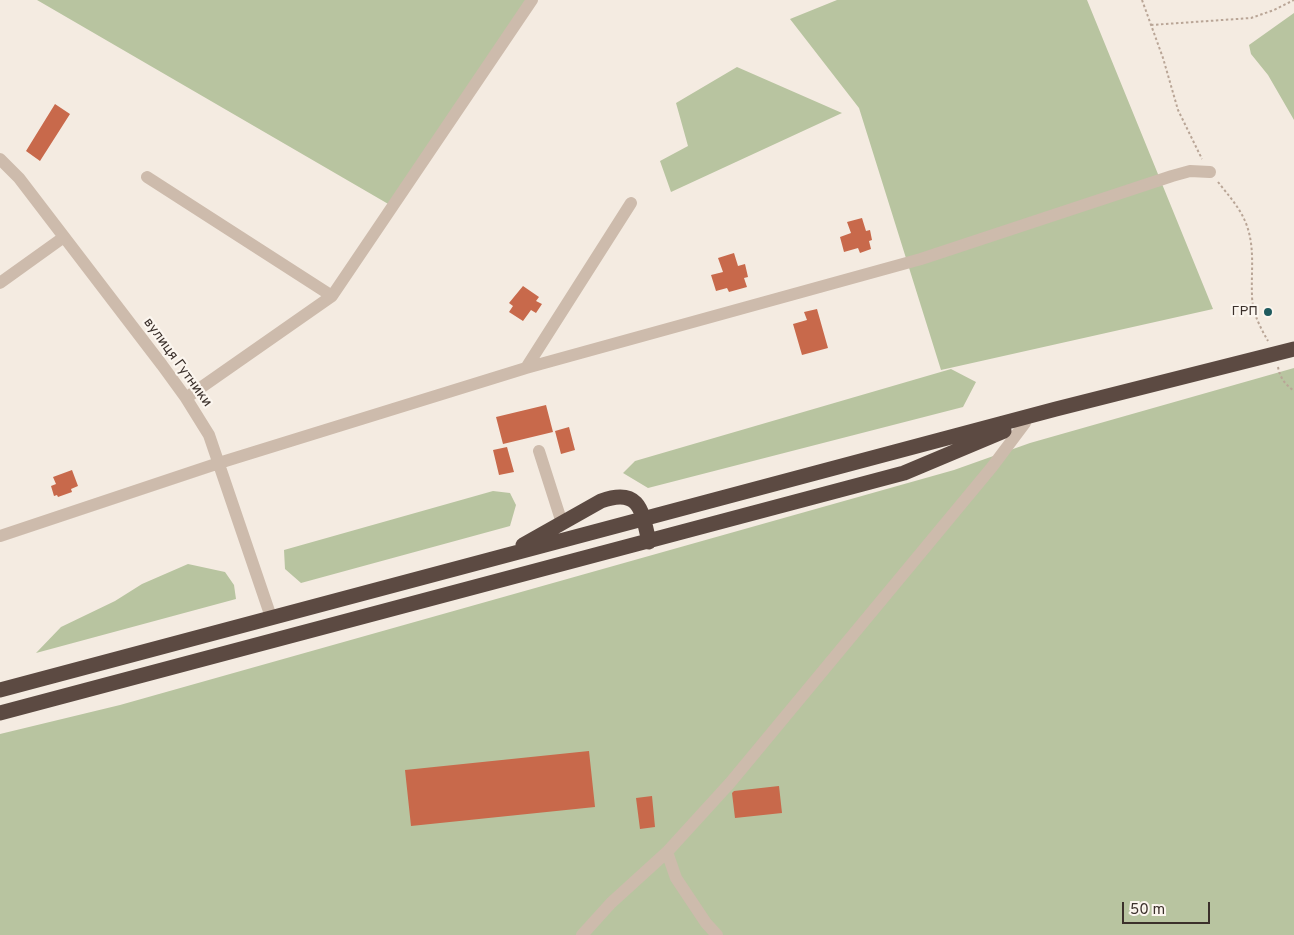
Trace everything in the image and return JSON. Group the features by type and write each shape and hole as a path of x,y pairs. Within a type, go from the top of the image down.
{"highway":[{"path":"0,690 1056,409 1294,349"},
{"path":"0,713 904,474 1056,409"},
{"path":"504,555 601,501 623,496 630,498 639,506 649,542"}],"street":[{"path":"186,398 332,296 532,0"},
{"name":"вулиця Гутники","path":"0,159 19,178 186,398 209,435 270,617"},
{"path":"0,536 219,463 526,368 922,259 1172,176 1190,171 1210,172"},
{"path":"147,178 332,296"},
{"path":"526,368 631,203"},
{"path":"0,283 64,237"},
{"path":"582,935 611,903 667,852 730,783 992,467 1025,423"},
{"path":"540,451 562,523"},
{"path":"667,852 676,878 717,935"}],"path":[{"path":"1151,25 1251,18 1274,10 1294,0"},
{"path":"1275,354 1280,376 1286,385 1294,390"}],"green space":[{"path":"37,0 528,0 390,205"},
{"path":"837,0 1087,0 1213,309 941,370 859,108 790,19"},
{"path":"1294,13 1294,120 1268,75 1251,54 1249,45"},
{"path":"737,67 842,113 671,192 660,161 688,146 676,103"},
{"path":"1294,368 1294,935 0,935 0,734 120,705 954,470 1030,443"},
{"path":"951,369 976,382 963,407 648,488 623,473 635,461"},
{"path":"493,491 510,493 516,505 510,526 301,583 285,569 284,550"},
{"path":"188,564 225,572 234,585 236,599 36,653 61,627 115,601 142,584"}],"building":[{"path":"55,104 70,114 40,161 26,151"},
{"path":"862,218 866,231 870,230 872,240 869,241 871,249 860,253 858,248 844,252 840,237 851,233 847,222"},
{"path":"734,253 738,266 745,264 748,277 744,278 747,287 729,292 727,288 716,291 711,275 723,272 718,258"},
{"path":"523,286 539,297 536,301 542,304 536,313 531,310 523,321 509,312 513,306 509,303"},
{"path":"817,309 828,348 802,355 793,324 807,320 804,312"},
{"path":"546,405 553,432 503,444 496,417"},
{"path":"569,427 575,450 561,454 555,431"},
{"path":"507,447 514,472 499,475 493,450"},
{"path":"72,470 78,486 71,489 72,492 58,497 57,495 54,496 51,486 56,484 53,477"},
{"path":"589,751 595,807 411,826 405,770"},
{"path":"779,786 782,813 735,818 732,793 734,791"},
{"path":"652,796 655,827 640,829 636,798"}],"place":[{"name":"ГРП","path":"1268,312"}]}
